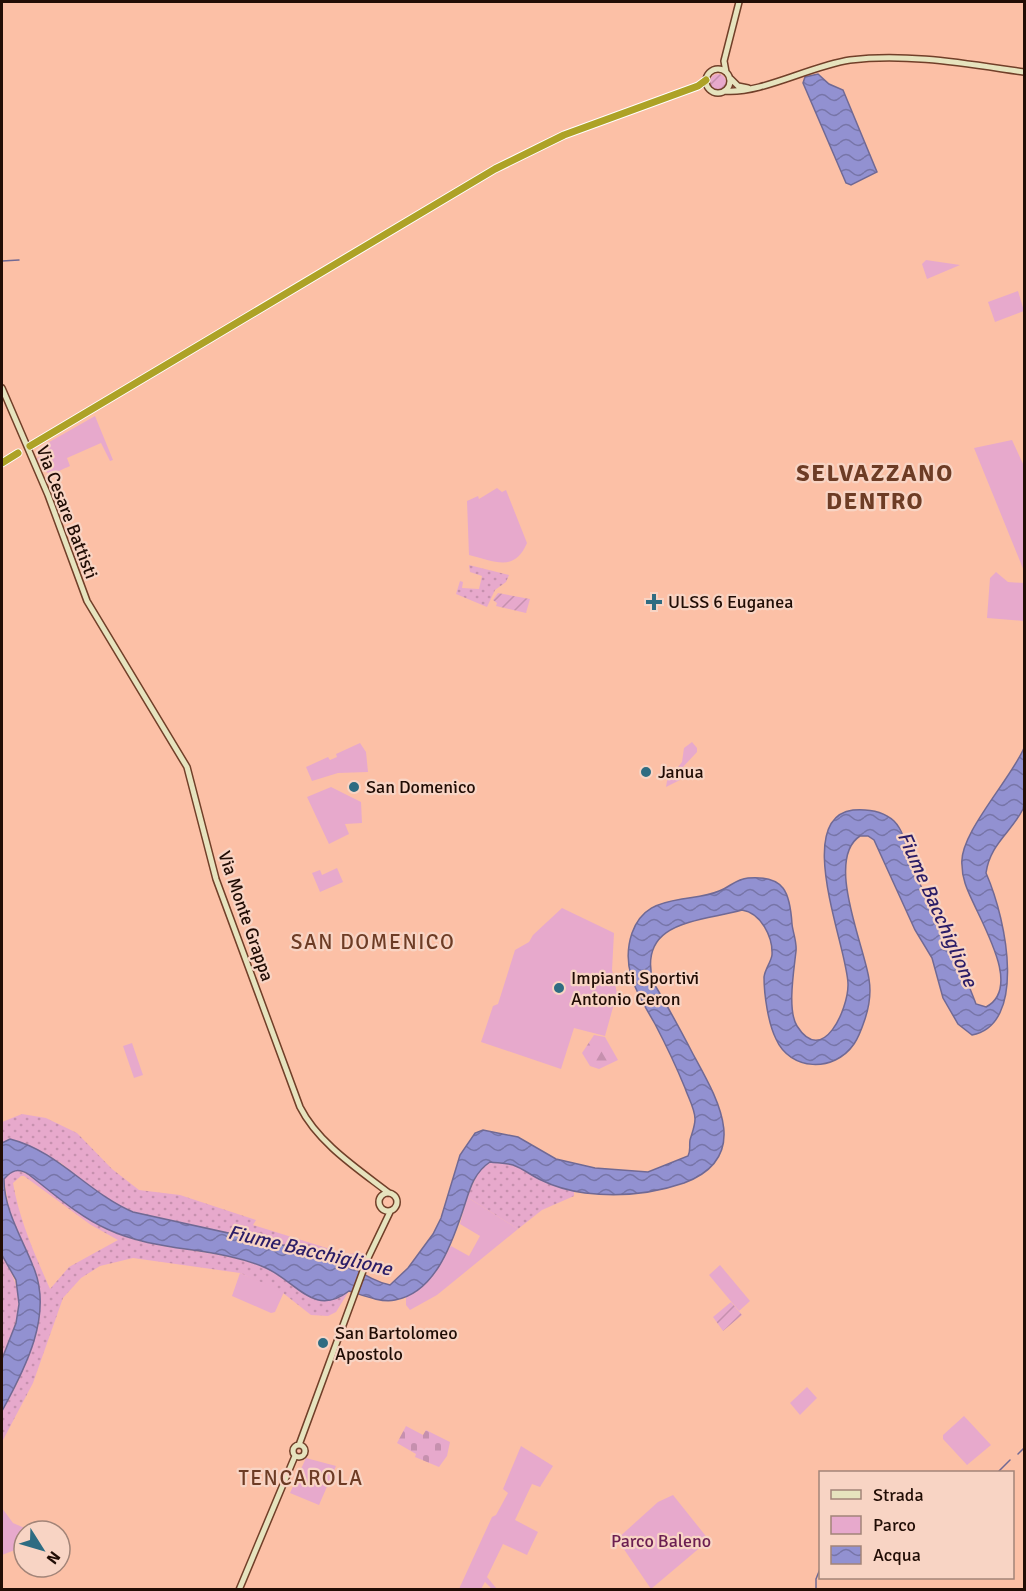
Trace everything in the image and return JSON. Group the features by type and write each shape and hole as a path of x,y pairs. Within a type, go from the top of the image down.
{"highway":[{"path":"30,446 495,169 564,135 698,86 706,80"},
{"path":"698,86 708,88"},
{"path":"2,463 18,453"}],"main road":[{"path":"725,91 729,85 724,61 739,2"},
{"path":"724,61 709,73 706,80 708,88 714,93 753,88 815,68 871,58 903,58 1024,72"},
{"path":"715,69 728,75 738,86 753,88"},
{"name":"Via Cesare Battisti","path":"2,388 48,495 80,586 111,643"},
{"name":"Via Monte Grappa","path":"111,643 187,767 216,879 300,1107 316,1130 375,1184 389,1193"},
{"name":"Via Monte Grappa","path":"375,1184 381,1196"},
{"path":"238,1590 295,1456 293,1449 299,1445 367,1260 384,1226 390,1212 398,1203 396,1197 389,1193 381,1196 379,1202 384,1226"},
{"path":"381,1209 390,1212"},
{"path":"295,1456 300,1457 304,1454 304,1449 299,1445"}],"green space":[{"path":"715,74 721,74 726,82 724,88 715,90 710,85 710,79"},
{"path":"926,260 960,265 927,279 922,264"},
{"path":"1018,291 1024,311 995,322 988,302"},
{"path":"95,416 113,460 110,461 101,443 67,458 70,466 54,473 43,470 40,466 44,465 42,462 39,463 37,458 40,457 37,449"},
{"path":"1012,440 1024,466 1024,571 974,448"},
{"path":"497,488 502,492 506,490 527,543 522,552 510,562 495,562 469,555 467,501 478,496 479,499"},
{"path":"469,565 509,575 506,582 495,590 487,607 456,594 460,581 463,582 462,588 479,589 482,576 470,572"},
{"path":"996,572 1008,582 1024,583 1024,621 987,618 990,578"},
{"path":"498,593 530,599 526,613 496,606 497,603 493,600"},
{"path":"692,742 697,752 682,768 680,780 666,787 667,781 682,762 684,748"},
{"path":"360,743 366,752 368,772 338,773 312,781 306,767 328,757 330,760 337,757 336,754"},
{"path":"331,787 361,802 362,823 345,824 349,834 329,844 307,797"},
{"path":"337,868 343,882 320,892 312,873 320,870 322,875"},
{"name":"Impianti Sportivi Antonio Ceron","path":"562,908 614,933 612,970 617,993 605,1036 574,1028 561,1069 481,1042 493,1006 498,1004 515,950 529,942 533,935"},
{"path":"594,1035 605,1037 618,1060 599,1069 590,1066 582,1053"},
{"path":"132,1043 143,1075 134,1078 123,1046"},
{"path":"22,1114 46,1118 77,1133 112,1169 139,1190 180,1195 256,1220 253,1225 346,1254 363,1253 357,1271 346,1262 328,1255 133,1212 109,1202 61,1163 10,1139 2,1143 2,1122"},
{"path":"490,1162 514,1165 543,1181 574,1190 574,1196 542,1210 518,1229 467,1197 480,1169"},
{"path":"14,1170 22,1172 96,1223 125,1237 247,1261 277,1274 316,1299 337,1298 349,1291 336,1312 328,1316 311,1315 283,1293 240,1273 133,1258 100,1266 81,1278 63,1298 33,1383 2,1442 2,1411 18,1382 39,1319 35,1269 11,1218 4,1179","holes":["24,1176 91,1225 118,1240 69,1267 50,1289 19,1210 13,1183"]},
{"path":"467,1197 518,1229 437,1295 410,1310 406,1305 406,1296 432,1274 451,1246 469,1256 480,1236 460,1224"},
{"path":"2,1255 16,1284 18,1307 17,1318 2,1359"},
{"path":"720,1265 750,1301 739,1311 709,1275"},
{"path":"240,1273 284,1292 275,1312 271,1313 232,1296"},
{"path":"731,1302 742,1315 723,1331 713,1317"},
{"path":"807,1387 817,1398 800,1415 790,1403"},
{"path":"964,1416 991,1445 967,1465 943,1439 943,1435"},
{"path":"406,1426 423,1435 426,1430 450,1442 447,1456 439,1467 415,1457 416,1454 397,1443"},
{"path":"521,1446 553,1466 540,1487 532,1484 515,1520 538,1532 527,1555 503,1544 487,1577 497,1589 492,1589 485,1582 481,1589 459,1589 492,1517 496,1515 508,1493 503,1489"},
{"path":"306,1458 336,1466 319,1505 290,1493"},
{"name":"Parco Baleno","path":"673,1495 709,1540 651,1589 617,1539 658,1502"},
{"path":"2,1508 12,1522 12,1551 2,1555"}],"water":[{"path":"818,74 829,84 843,90 877,172 851,185 846,183 803,83 805,77"},
{"path":"1024,748 1023,809 996,846 986,873 1001,918 1008,969 1006,993 1000,1012 989,1027 972,1035 958,1024 943,998 932,958 915,930 874,840 868,836 860,836 850,847 846,863 846,882 869,979 869,1004 854,1044 835,1060 824,1064 802,1062 783,1050 776,1039 767,1008 764,977 772,955 772,948 764,927 749,912 742,910 676,927 663,935 654,946 651,962 653,982 719,1107 723,1125 723,1142 718,1158 705,1172 684,1183 660,1190 597,1194 568,1190 546,1182 513,1165 490,1162 479,1172 472,1184 452,1240 439,1266 420,1288 409,1296 395,1300 372,1298 349,1291 326,1301 306,1295 277,1274 247,1261 126,1237 96,1224 28,1174 15,1171 4,1179 7,1202 39,1284 40,1303 34,1341 20,1377 2,1411 2,1359 16,1323 19,1304 16,1280 2,1255 2,1143 10,1139 43,1153 117,1204 133,1212 328,1255 390,1285 408,1268 433,1234 441,1218 460,1155 475,1133 483,1130 518,1137 556,1159 595,1168 648,1172 688,1156 695,1122 693,1107 667,1048 637,992 628,958 632,933 640,918 651,908 665,902 715,893 736,881 748,878 760,878 778,883 787,895 796,944 792,990 794,1019 807,1037 816,1040 825,1037 832,1030 844,1007 848,985 824,860 826,836 835,818 853,810 869,810 890,818 898,826 925,895 947,934 976,1004 986,1007 997,997 1001,983 999,966 994,948 965,883 962,870 963,853 976,823"}],"waterway":[{"path":"2,261 19,260"},
{"path":"1018,1454 1024,1448"},
{"path":"999,1471 1010,1460"},
{"path":"816,1590 819,1572"}],"place":[{"name":"ULSS 6 Euganea","path":"654,602"},
{"name":"Janua","path":"646,772"},
{"name":"San Domenico","path":"354,787"},
{"name":"Impianti Sportivi Antonio Ceron","path":"559,988"},
{"name":"San Bartolomeo Apostolo","path":"323,1343"}],"district":[{"name":"SELVAZZANO DENTRO","path":"875,487"},
{"name":"SAN DOMENICO","path":"373,942"},
{"name":"TENCAROLA","path":"301,1478"}],"water label":[{"name":"Fiume Bacchiglione","path":"938,909"},
{"name":"Fiume Bacchiglione","path":"310,1250"}]}
